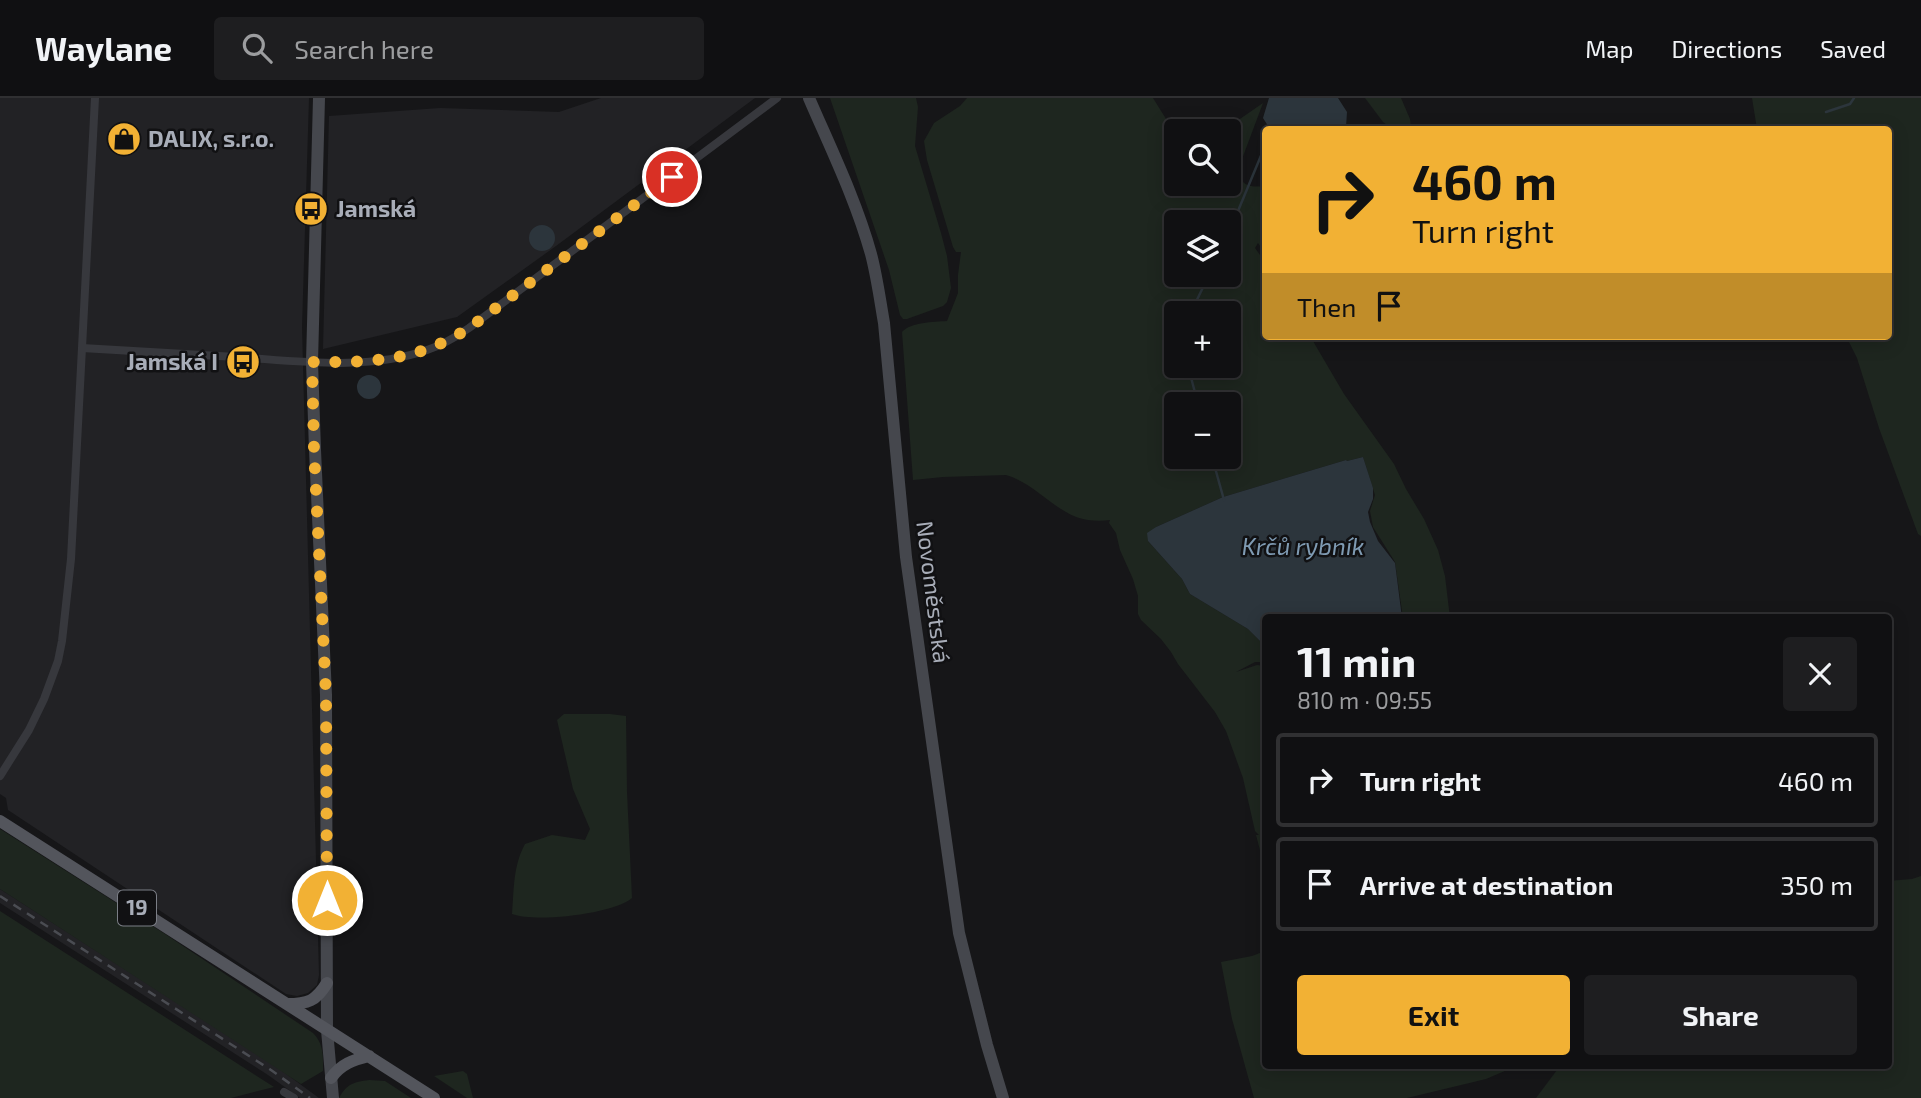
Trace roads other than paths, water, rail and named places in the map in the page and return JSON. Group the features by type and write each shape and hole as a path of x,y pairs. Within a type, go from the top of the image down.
{"main road":[{"name":"19","path":"0,821 434,1098"},
{"path":"287,1004 311,1001 320,995 327,983"},
{"path":"331,1078 337,1069 352,1060 369,1056"}],"street":[{"path":"0,776 29,730 44,699 58,661 62,641 71,559 95,98"},
{"path":"319,98 312,362 326,695 327,1030 333,1098"},
{"path":"82,348 312,362 374,361 429,350 452,339 480,320 777,98"},
{"name":"Novoměstská","path":"809,98 852,200 877,282 884,323 906,557 959,933 1003,1098"},
{"path":"284,1092 294,1098"}],"water":[{"path":"1269,98 1338,98 1347,112 1346,126 1268,126 1263,118"},
{"path":"542,225 551,229 555,238 551,247 542,251 533,247 529,238 533,229"},
{"path":"369,375 380,382 381,387 374,398 369,399 358,392 357,387 364,376"},
{"name":"Krčů rybník","path":"1363,457 1373,488 1373,499 1368,512 1370,522 1378,541 1395,563 1401,614 1262,614 1262,643 1248,629 1190,594 1182,579 1148,541 1147,533 1156,527 1223,497"}],"waterway":[{"path":"1826,112 1850,104 1854,98"},
{"path":"1238,210 1262,153"},
{"path":"1196,301 1203,287"},
{"path":"1191,378 1195,392"},
{"path":"1215,469 1224,500"}],"railway":[{"path":"0,896 271,1070 310,1098"}],"place":[{"name":"DALIX, s.r.o.","path":"124,139"},
{"name":"Jamská","path":"311,209"},
{"name":"Jamská I","path":"243,362"}]}
